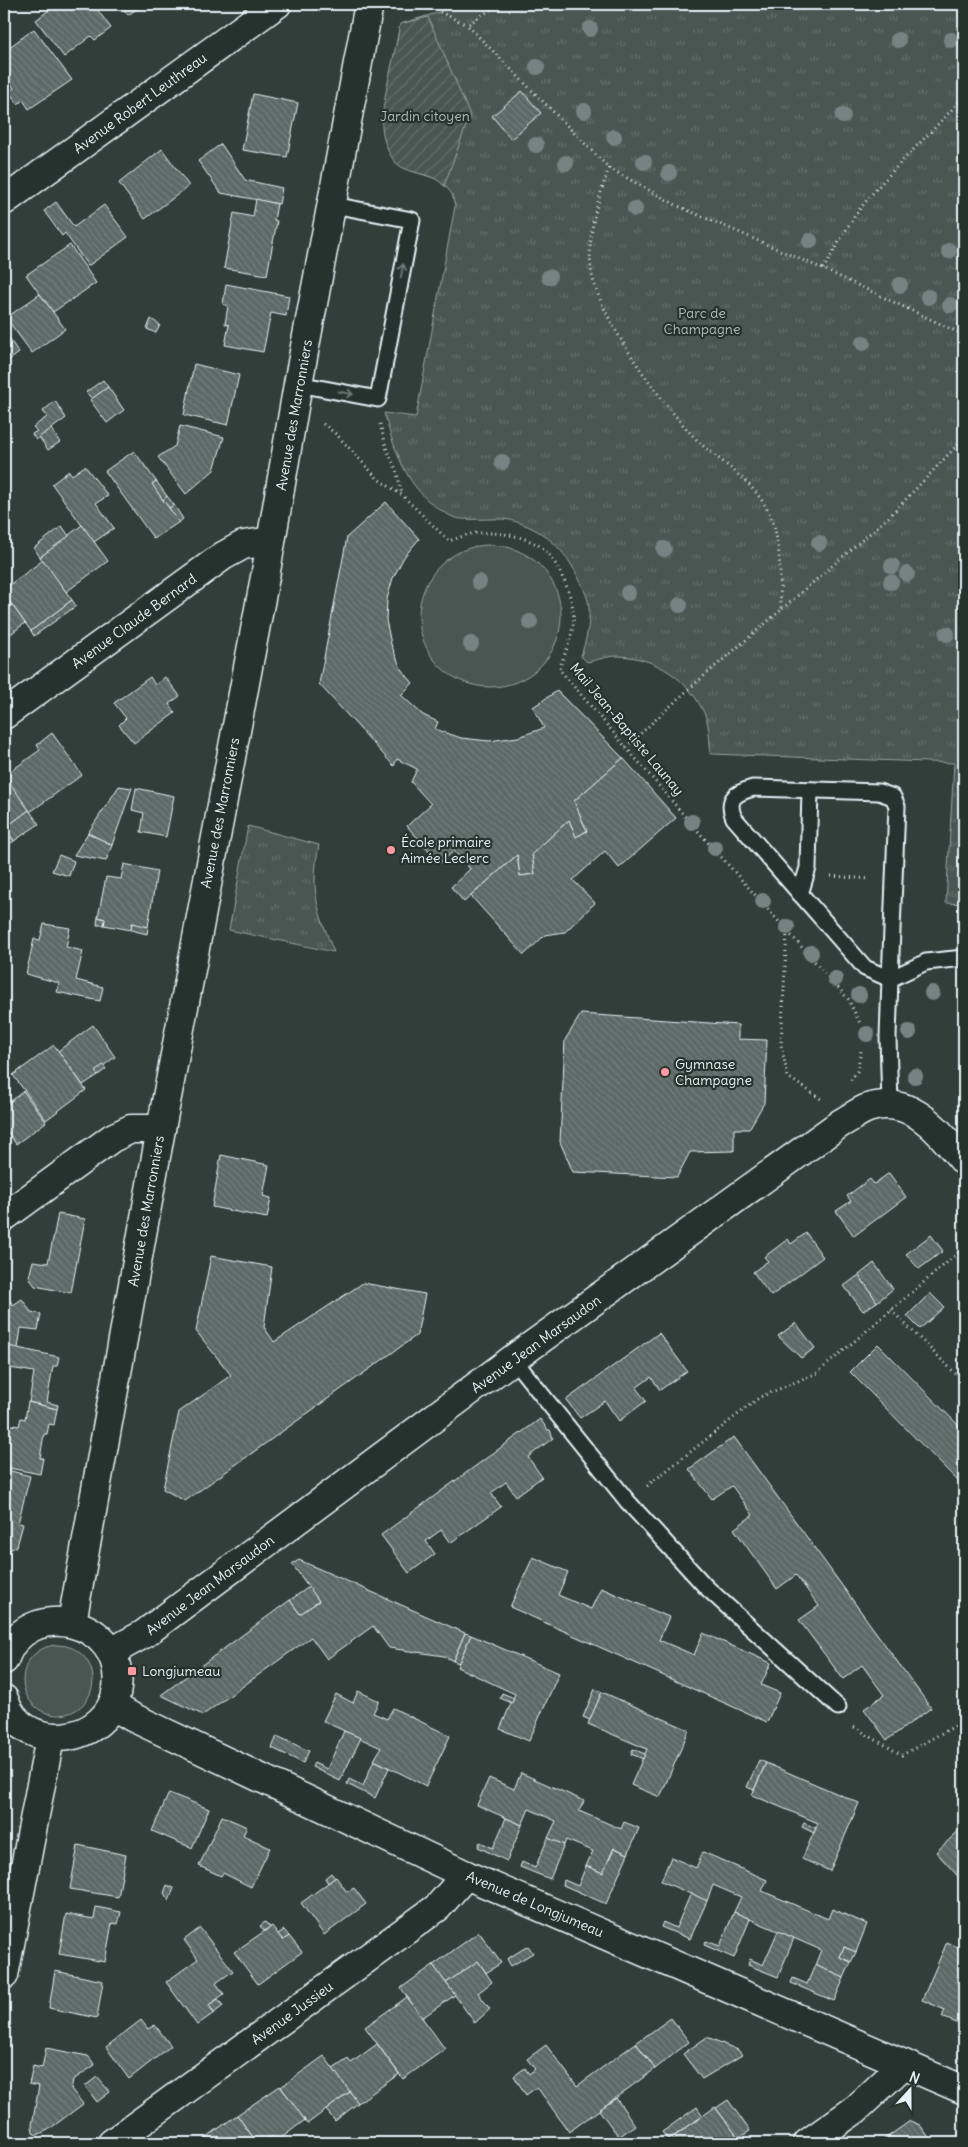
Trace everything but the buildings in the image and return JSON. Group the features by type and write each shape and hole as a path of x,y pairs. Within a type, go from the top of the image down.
{"street":[{"name":"Avenue Robert Leuthreau","path":"4,201 277,4"},
{"name":"Avenue des Marronniers","path":"72,1622 369,4"},
{"name":"Avenue Claude Bernard","path":"4,715 223,556 243,545 271,541"},
{"name":"Avenue Jean Marsaudon","path":"111,1652 144,1634 514,1359 833,1113 890,1105 912,1110 931,1123 964,1161"},
{"path":"4,1217 112,1138 131,1129 161,1129"},
{"path":"4,1658 16,1640 32,1627 51,1621 72,1622 88,1628 101,1639 111,1652 117,1670 117,1688 112,1705 101,1720 86,1732 68,1738 50,1738 36,1734 7,1712"},
{"name":"Avenue de Longjumeau","path":"112,1705 132,1717 466,1875 964,2090"},
{"path":"4,1975 50,1738"},
{"name":"Avenue Jussieu","path":"112,2143 438,1907 466,1875"},
{"path":"808,2143 856,2109 904,2064"}],"lane":[{"path":"297,393 378,399 412,220 333,204"},
{"path":"890,1105 888,1037 890,979 897,806 892,797 879,792 753,788 741,791 732,799 730,808 734,818 865,968 890,979 926,962 964,958"},
{"path":"800,894 808,868 810,790"},
{"path":"514,1359 628,1502 706,1587 838,1707"}],"path":[{"path":"434,4 440,12 467,25 609,168 676,205 823,269 964,335"},
{"path":"467,25 499,4"},
{"path":"823,269 859,211 895,168 943,121 964,96"},
{"path":"609,168 597,204 590,244 591,268 596,292 624,344 664,402 699,442 746,483 767,508 778,535 781,610"},
{"name":"Mail Jean-Baptiste Launay","path":"297,393 378,479 402,495 449,541 477,533 487,533 506,534 539,545 560,572 567,585 574,612 570,639 559,669 848,999 861,1021 861,1029"},
{"path":"378,399 380,426 387,450 396,469 402,495"},
{"path":"626,747 690,688 892,515 964,438"},
{"path":"800,894 824,876 894,880"},
{"path":"787,931 780,1045 788,1077 833,1113"},
{"path":"849,1084 857,1071 863,1044"},
{"path":"628,1502 760,1397 817,1373 964,1248"},
{"path":"891,1310 964,1382"},
{"path":"838,1707 852,1726 902,1755 964,1721"}],"green space":[{"name":"Parc de Champagne","path":"451,4 964,4 964,904 946,903 954,763 711,754 707,719 699,702 681,681 658,666 632,657 614,656 587,662 581,656 588,626 588,602 575,571 553,542 534,529 510,520 453,517 438,509 426,498 415,487 407,474 394,445 384,413 416,417 455,206 452,194 440,180 406,169 397,163 385,142 382,121 400,24 440,12"},
{"name":"Jardin citoyen","path":"428,17 470,115 444,186 433,178 408,170 396,163 387,148 382,130 385,95 400,24"},
{"path":"490,545 504,546 517,550 540,566 556,589 560,602 560,630 556,643 540,666 517,682 504,686 490,687 476,686 463,682 440,666 424,643 420,630 419,616 420,602 424,589 440,566 463,550 476,546"},
{"path":"248,826 319,845 316,861 315,888 319,912 334,952 229,930"},
{"path":"58,1645 71,1648 83,1655 90,1667 93,1680 90,1693 83,1705 71,1712 58,1715 45,1712 33,1705 26,1693 23,1680 26,1667 33,1655 45,1648"}],"place":[{"name":"École primaire Aimée Leclerc","path":"391,850"},
{"name":"Gymnase Champagne","path":"665,1072"},
{"name":"Longjumeau","path":"132,1671"}]}
